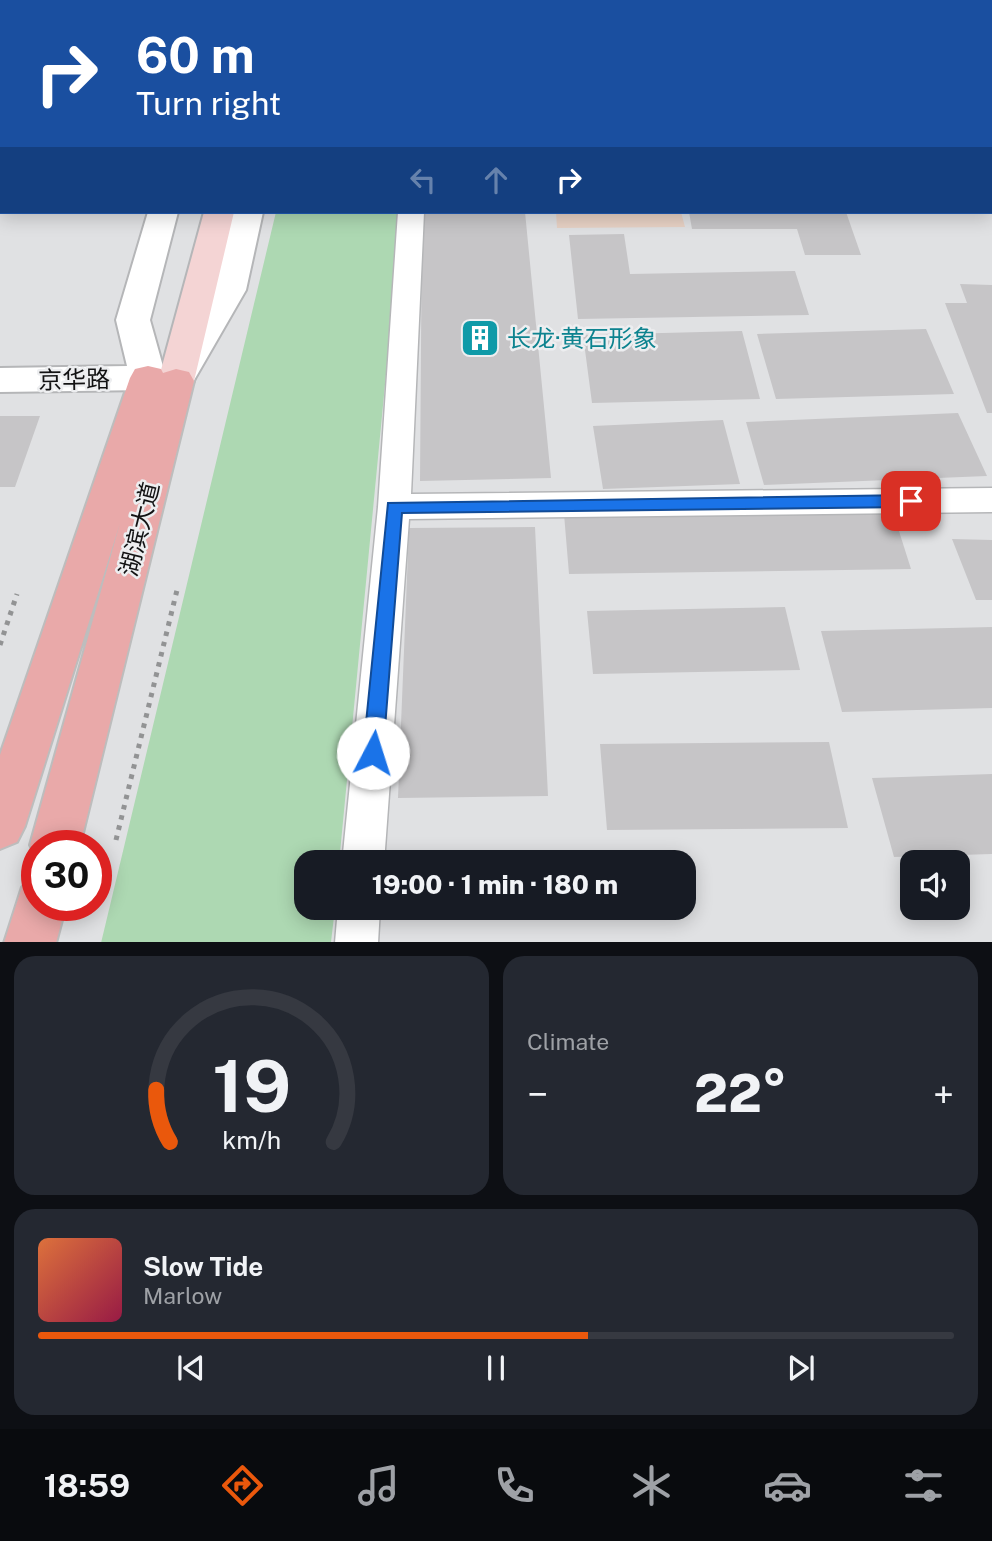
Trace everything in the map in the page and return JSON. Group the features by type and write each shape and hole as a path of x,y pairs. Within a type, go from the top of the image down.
{"main road":[{"name":"湖滨大道","path":"59,830 128,571 162,379 200,214"},
{"name":"湖滨大道","path":"0,826 162,379 218,214"},
{"path":"30,942 36,921"}],"street":[{"path":"162,214 133,320 162,379 229,290 248,214"},
{"path":"364,850 394,507 411,214"},
{"name":"京华路","path":"0,380 162,379"},
{"path":"394,507 992,500"},
{"path":"356,942 358,920"}],"path":[{"path":"116,840 178,586"},
{"path":"0,645 17,594"}],"shaded area":[{"path":"556,214 682,214 685,227 557,228"}],"green space":[{"path":"276,214 398,214 389,343 340,850 294,850 294,920 334,920 331,942 101,942 106,921 112,921 112,897"}],"building":[{"name":"长龙·黄石形象","path":"422,214 525,214 551,478 420,481"},
{"path":"689,214 847,214 861,255 805,255 797,229 692,229"},
{"path":"624,234 630,274 795,271 809,315 578,319 569,235"},
{"path":"960,284 992,285 992,413 987,413 945,303 967,303"},
{"path":"926,329 954,394 776,399 757,334"},
{"path":"742,331 760,399 592,403 583,335"},
{"path":"958,413 987,476 764,485 746,422"},
{"path":"0,416 40,416 15,487 0,487"},
{"path":"723,420 740,484 603,489 593,426"},
{"path":"892,509 911,569 569,574 564,514"},
{"path":"535,527 548,796 398,798 409,528"},
{"path":"952,539 992,540 992,600 976,600"},
{"path":"785,607 800,670 593,674 587,611"},
{"path":"992,627 992,708 842,712 821,631"},
{"path":"829,742 848,828 607,830 600,744"},
{"path":"992,774 992,854 970,855 970,850 900,850 900,857 894,857 872,778"}],"place":[{"name":"长龙·黄石形象","path":"480,338"}],"route":[{"path":"373,753 394,507 911,501"}]}
